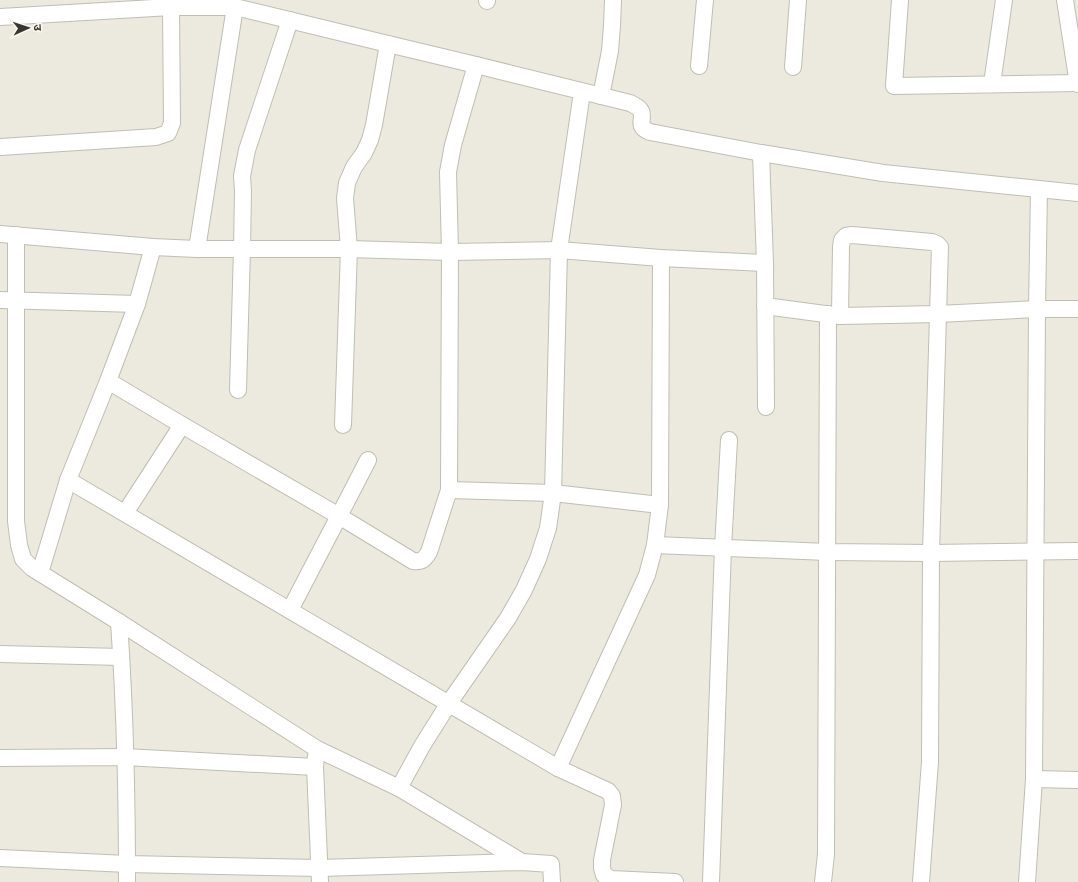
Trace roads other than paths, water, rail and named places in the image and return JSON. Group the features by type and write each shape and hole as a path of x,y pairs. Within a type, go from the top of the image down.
{"street":[{"path":"602,96 610,51 613,0"},
{"path":"699,66 705,0"},
{"path":"793,67 798,0"},
{"path":"900,0 894,86 1078,83 1066,0"},
{"path":"992,84 1004,0"},
{"path":"197,249 235,7"},
{"path":"0,17 171,8 235,7 630,103 641,111 644,130 650,132 761,153 883,173 1078,193"},
{"path":"0,147 156,137 168,133 172,123 171,8"},
{"path":"238,390 242,249 242,176 247,150 290,20"},
{"path":"343,426 349,250 345,198 347,184 354,167 364,153 370,140 388,44"},
{"path":"108,381 413,561 420,562 426,558 448,490 450,252 448,172 450,156 476,65"},
{"path":"399,788 422,746 449,703 508,618 524,590 538,559 548,528 553,493 558,250 582,92"},
{"path":"761,153 765,262 766,407"},
{"path":"1027,882 1034,780 1038,189"},
{"path":"522,862 399,788 317,749 32,568 24,559 19,545 16,521 8,300 8,235 197,249 450,252 558,250 661,258 765,262"},
{"path":"823,882 826,854 828,552 834,315 842,240 846,236 852,235 932,242 938,244 940,247 930,553 930,762 921,882"},
{"path":"40,573 68,480 137,304 154,247"},
{"path":"558,768 641,589 647,575 655,545 660,504 661,258"},
{"path":"8,300 137,304"},
{"path":"765,306 834,315 938,314 1037,308 1078,309"},
{"path":"125,513 182,425"},
{"path":"712,882 723,548 729,440"},
{"path":"290,610 368,460"},
{"path":"68,480 558,768 608,791 612,796 613,805 602,860 604,875 611,879 675,882"},
{"path":"448,490 553,493 660,504"},
{"path":"655,545 828,552 930,553 1078,551"},
{"path":"119,622 125,756 127,882"},
{"path":"0,654 121,657"},
{"path":"317,749 316,768 320,875"},
{"path":"0,758 125,756 316,768"},
{"path":"1034,780 1078,780"},
{"path":"0,858 320,875 522,862 551,864 552,882"}]}
